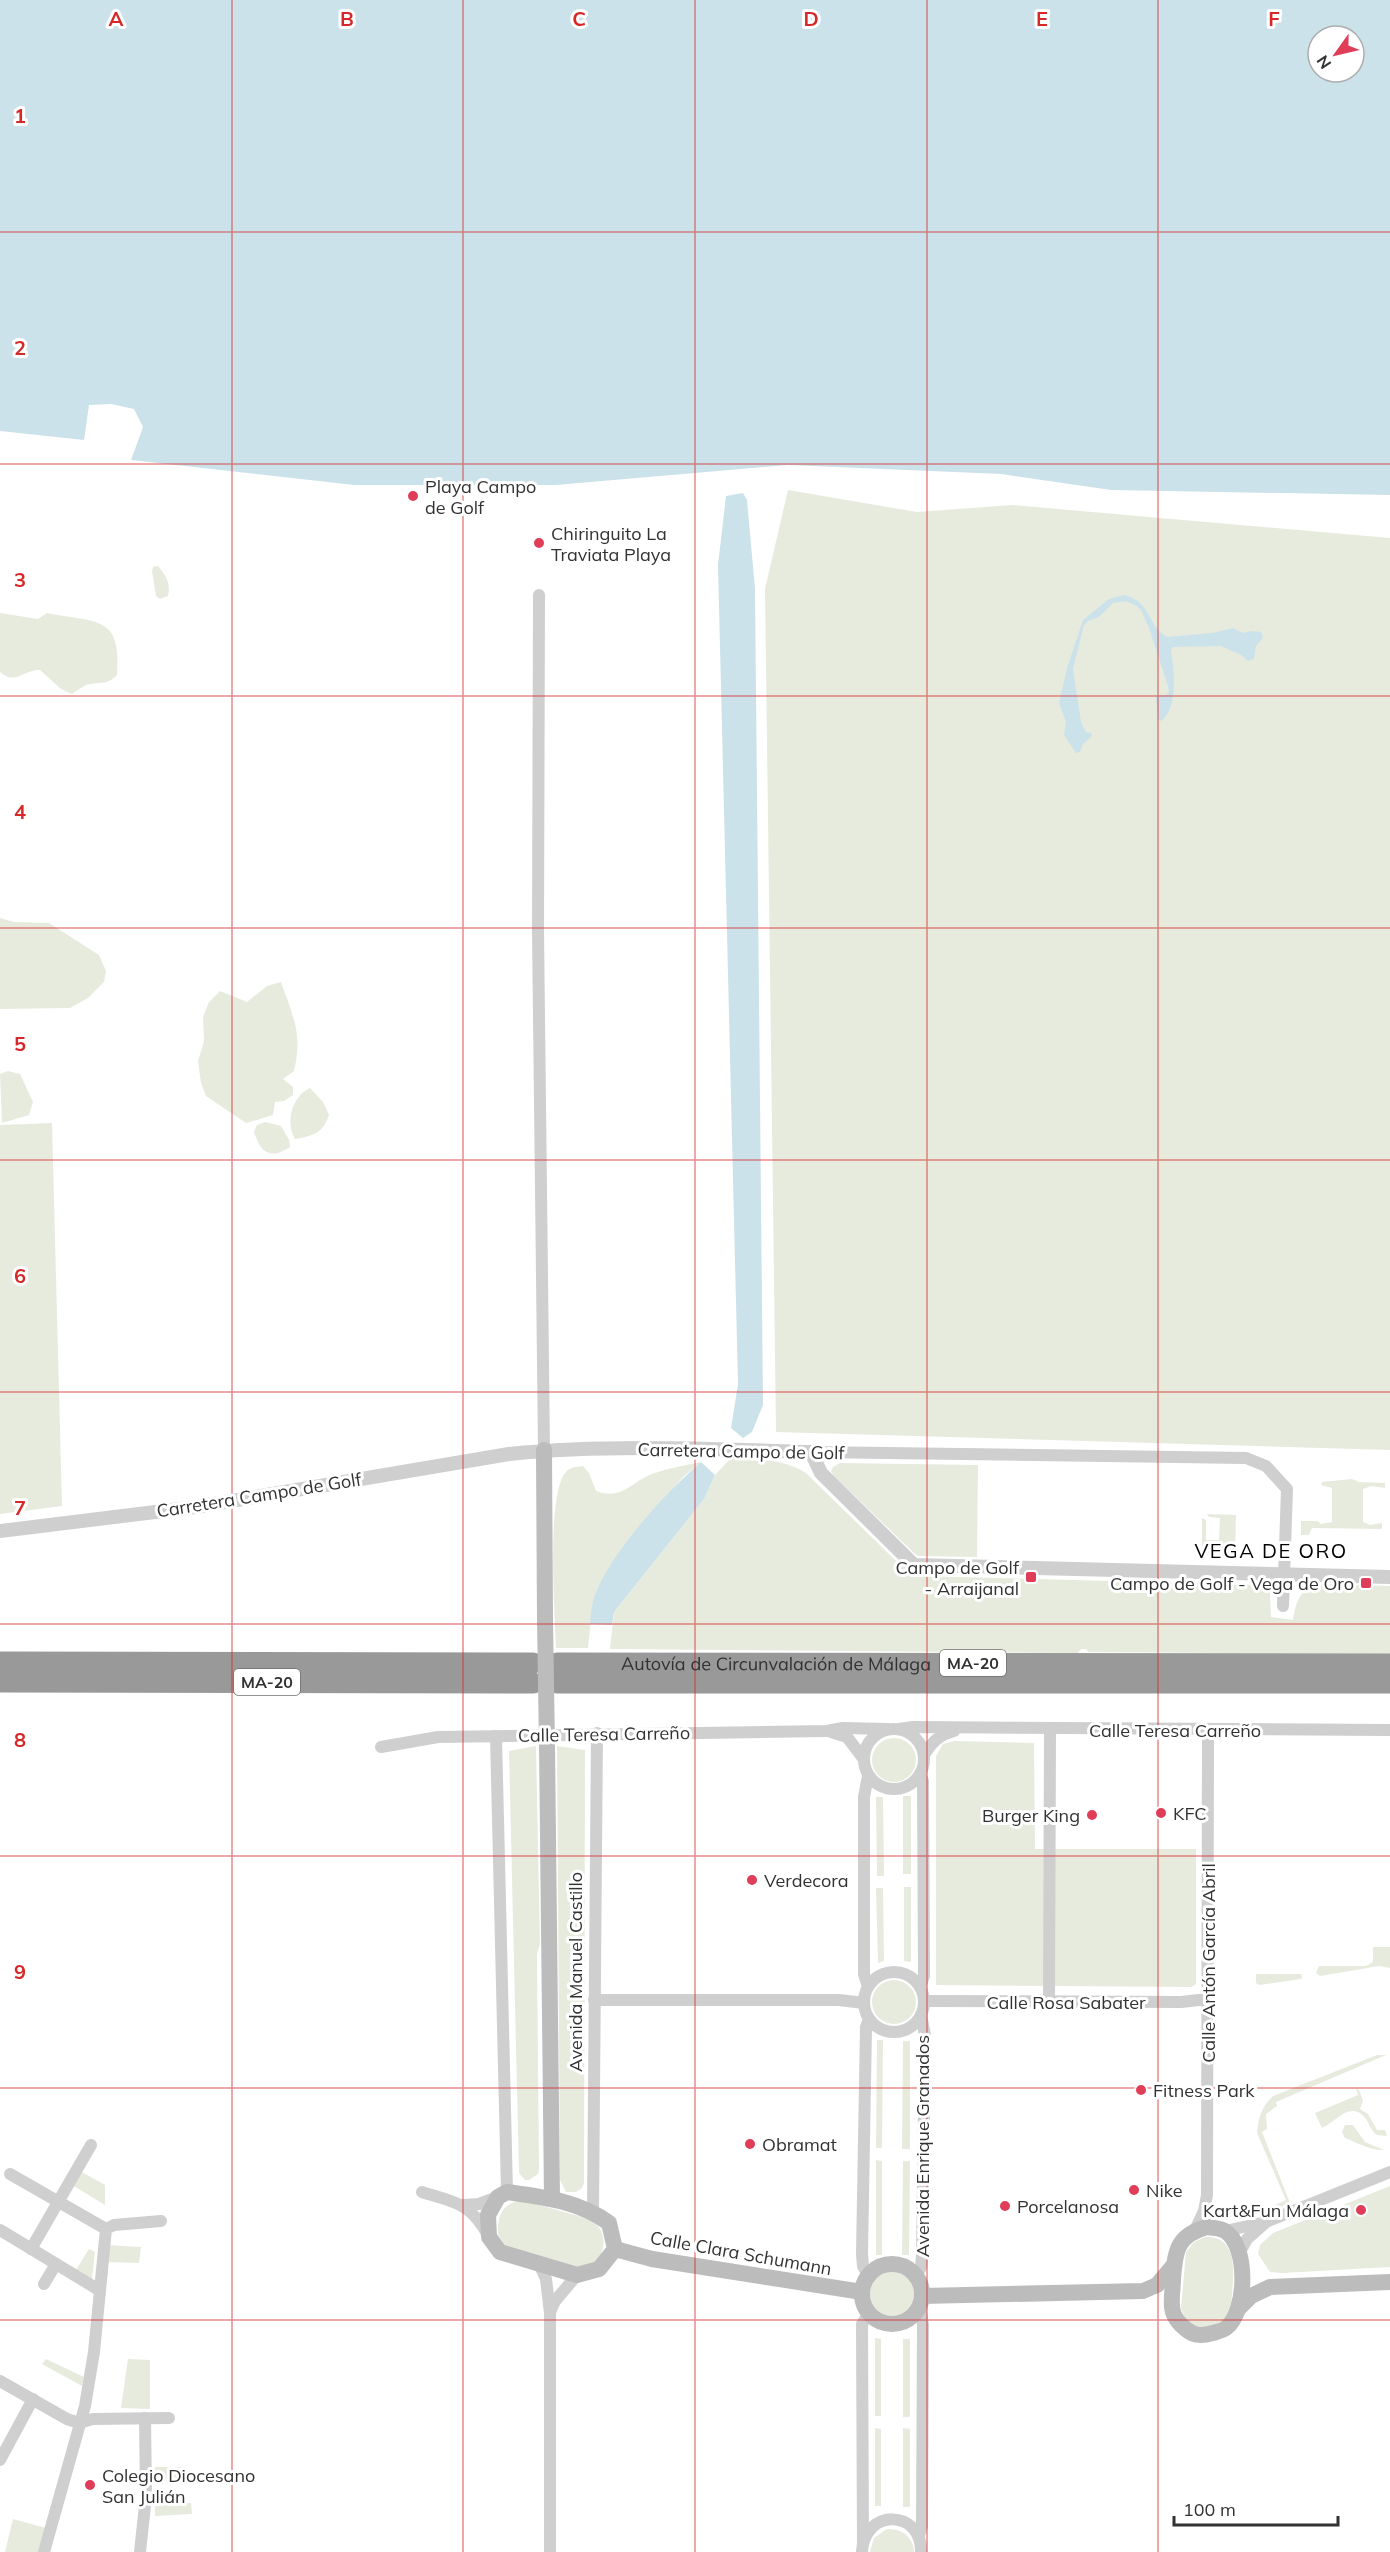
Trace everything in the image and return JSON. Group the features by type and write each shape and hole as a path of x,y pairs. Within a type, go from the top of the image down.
{"highway":[{"name":"MA-20","path":"0,1662 533,1673 0,1682"},
{"name":"Autovía de Circunvalación de Málaga","path":"1390,1664 557,1673 1390,1683"}],"main road":[{"name":"Avenida Manuel Castillo","path":"544,1450 544,1620 552,2198"},
{"path":"502,2194 552,2198 593,2211 609,2223 615,2249 599,2269 577,2275 539,2264 500,2252 489,2237 488,2215 502,2194"},
{"path":"1173,2311 1176,2251 1184,2238 1195,2230 1207,2227 1223,2230 1241,2259 1260,2282 1270,2287"},
{"name":"Calle Clara Schumann","path":"615,2249 652,2259 862,2292"},
{"path":"1239,2308 1241,2259"},
{"path":"892,2264 910,2269 916,2276 920,2282 921,2301 914,2315 896,2324 886,2324 869,2313 862,2292 868,2275 875,2269 892,2264"},
{"path":"921,2301 1143,2291 1157,2285 1174,2265"},
{"path":"1143,2291 1157,2298 1173,2311 1181,2326 1193,2334 1203,2336 1225,2329 1239,2308 1251,2296 1270,2287 1390,2282"}],"street":[{"path":"539,595 538,942 544,1450"},
{"name":"Carretera Campo de Golf","path":"0,1531 196,1507 544,1450 697,1449 1246,1458 1266,1466 1287,1489 1286,1575 1283,1606"},
{"path":"811,1452 821,1473 914,1565 1390,1577"},
{"name":"Calle Teresa Carreño","path":"381,1747 438,1737 827,1731 843,1728 1390,1730"},
{"path":"868,1776 885,1788 895,1790 905,1788 920,1774 924,1755 916,1738 894,1729 871,1739 863,1758 868,1776 864,1797 864,1974 868,1987"},
{"name":"Calle Teresa Carreño","path":"924,1755 932,1742 943,1734 961,1729"},
{"path":"1049,2002 1050,1729"},
{"name":"Calle Antón García Abril","path":"1195,2230 1204,2211 1207,2195 1208,1730"},
{"name":"Calle Teresa Carreño","path":"827,1731 847,1737 863,1758"},
{"name":"Avenida Manuel Castillo","path":"593,2211 597,1733"},
{"path":"463,2205 479,2204 502,2194 496,1736"},
{"path":"920,1774 923,1780 924,1976 920,1987"},
{"path":"893,1972 904,1974 920,1987 924,2001 921,2015 909,2028 892,2032 883,2030 869,2019 864,2003 868,1987 874,1979 893,1972"},
{"name":"Calle Rosa Sabater","path":"924,2001 1181,2002 1208,1999"},
{"path":"594,2000 838,2000 864,2003"},
{"name":"Avenida Enrique Granados","path":"916,2276 921,2267 922,2254 925,2035 921,2015"},
{"path":"868,2275 863,2266 862,2254 866,2027 869,2019"},
{"path":"31,2249 91,2145"},
{"path":"1223,2230 1266,2222 1390,2172"},
{"path":"10,2174 106,2229"},
{"path":"422,2192 463,2205 476,2214 489,2237"},
{"name":"Calle Antón García Abril","path":"1207,2195 1214,2218 1223,2230"},
{"path":"106,2229 114,2225 161,2221"},
{"path":"1241,2259 1247,2239 1266,2222"},
{"path":"44,2552 85,2406 106,2229"},
{"path":"0,2230 99,2290"},
{"path":"44,2284 56,2264"},
{"path":"539,2264 546,2279 550,2313 550,2552"},
{"path":"550,2313 555,2301 577,2275"},
{"path":"918,2535 922,2526 923,2325 921,2301"},
{"path":"862,2547 862,2324 869,2313"},
{"path":"0,2381 67,2419 79,2423 93,2419 169,2418"},
{"path":"0,2460 33,2399"},
{"path":"140,2552 146,2496 144,2418"},
{"path":"862,2547 872,2527 888,2519 906,2522 918,2535 921,2552"}],"shaded area":[{"path":"788,490 917,512 1012,505 1390,538 1390,1450 776,1432 765,589"},
{"path":"158,566 169,588 168,596 160,599 156,596 152,571 153,567"},
{"path":"0,613 38,619 47,613 102,625 110,631 115,641 117,675 107,682 90,684 72,694 61,689 40,670 15,677 5,676 0,672"},
{"path":"0,918 14,922 49,923 99,955 106,971 104,982 88,998 70,1008 0,1009"},
{"path":"281,982 297,1035 297,1058 294,1071 283,1079 293,1087 293,1095 284,1101 275,1102 273,1115 246,1123 206,1096 201,1083 198,1061 204,1041 203,1017 209,1002 220,991 247,1002 267,986"},
{"path":"8,1071 20,1074 33,1102 29,1115 2,1123 0,1074"},
{"path":"310,1088 323,1102 329,1115 324,1126 317,1133 295,1139 291,1125 292,1110 299,1097"},
{"path":"265,1122 281,1126 289,1140 290,1147 276,1153 262,1149 254,1132 257,1125"},
{"path":"52,1123 62,1506 0,1514 0,1125"},
{"path":"731,1458 779,1462 806,1473 893,1558 907,1569 923,1576 1263,1585 1270,1592 1271,1617 1293,1620 1303,1593 1318,1584 1390,1586 1390,1654 1089,1652 1086,1649 1081,1649 1078,1653 610,1649 614,1612 704,1499 715,1475"},
{"path":"701,1462 684,1476 642,1524 593,1602 588,1648 556,1648 553,1583 554,1528 560,1484 566,1472 571,1468 583,1466 589,1473 596,1491 614,1493 621,1492 655,1473"},
{"path":"840,1463 978,1465 977,1557 918,1556 834,1476 831,1471"},
{"path":"1352,1479 1359,1482 1385,1483 1385,1488 1371,1486 1363,1489 1363,1522 1370,1525 1382,1523 1382,1529 1312,1528 1309,1535 1301,1535 1301,1521 1318,1521 1321,1524 1332,1522 1332,1488 1321,1485 1322,1482"},
{"path":"1207,1514 1236,1515 1235,1555 1202,1555 1202,1518 1206,1520 1206,1540 1219,1540 1220,1518 1209,1517"},
{"path":"894,1738 909,1745 916,1760 909,1775 894,1782 879,1775 872,1760 879,1745"},
{"path":"954,1741 1034,1743 1035,1849 1196,1849 1196,1984 1191,1987 936,1985 936,1756 943,1744"},
{"path":"536,1746 540,1944 537,1954 539,2169 538,2174 525,2180 519,2173 509,1751"},
{"path":"557,1746 585,1750 584,2183 582,2188 576,2192 566,2192 560,2180"},
{"path":"903,1796 911,1796 911,1874 903,1874"},
{"path":"876,1797 883,1797 884,1876 877,1876"},
{"path":"904,1887 911,1887 911,1962 904,1961"},
{"path":"876,1888 883,1888 884,1961 878,1963"},
{"path":"1373,1947 1390,1947 1390,1968 1379,1966 1320,1976 1316,1973 1319,1966 1366,1966 1373,1962"},
{"path":"1256,1974 1301,1974 1302,1977 1259,1985 1256,1983"},
{"path":"894,1980 903,1981 910,1986 915,1993 915,2011 910,2018 903,2023 894,2024 885,2023 878,2018 873,2011 872,2002 873,1993 878,1986 885,1981"},
{"path":"877,2040 883,2040 882,2148 876,2148"},
{"path":"903,2041 910,2041 910,2149 902,2149"},
{"path":"1377,2055 1386,2055 1276,2102 1277,2106 1266,2114 1267,2129 1262,2132 1290,2203 1265,2213 1230,2217 1265,2210 1286,2200 1257,2133 1261,2113 1269,2100 1273,2096"},
{"path":"1356,2088 1363,2101 1360,2109 1368,2114 1377,2130 1385,2130 1387,2136 1377,2135 1366,2119 1355,2111 1349,2111 1322,2128 1315,2113 1358,2095"},
{"path":"1345,2125 1353,2125 1365,2142 1384,2150 1369,2148 1345,2138 1342,2132"},
{"path":"876,2160 882,2161 882,2255 876,2255"},
{"path":"903,2161 910,2161 909,2255 902,2255"},
{"path":"80,2171 105,2185 105,2205 72,2185"},
{"name":"Kart&Fun Málaga","path":"1390,2186 1390,2267 1270,2272 1258,2254 1260,2245 1273,2233"},
{"path":"522,2200 592,2220 602,2234 604,2242 599,2257 586,2267 576,2268 542,2260 507,2247 498,2234 500,2216 510,2204"},
{"path":"1205,2237 1217,2238 1225,2244 1233,2262 1231,2308 1229,2315 1215,2328 1195,2327 1186,2320 1181,2308 1186,2252 1194,2242"},
{"path":"107,2245 141,2247 139,2263 107,2262"},
{"path":"89,2249 95,2252 92,2279 76,2270"},
{"path":"892,2272 907,2279 914,2294 907,2309 892,2316 877,2309 870,2294 877,2279"},
{"path":"875,2338 881,2339 881,2416 875,2416"},
{"path":"903,2339 910,2339 910,2417 903,2417"},
{"path":"46,2359 84,2377 82,2386 42,2364"},
{"path":"128,2359 150,2360 150,2409 121,2408"},
{"path":"875,2428 881,2429 881,2506 875,2506"},
{"path":"903,2428 910,2429 910,2507 903,2507"},
{"path":"155,2467 185,2467 188,2479 155,2479"},
{"path":"155,2503 191,2503 192,2514 155,2516"},
{"path":"13,2519 46,2528 38,2552 5,2552"},
{"path":"887,2529 906,2534 914,2552 870,2552 874,2538"}],"water":[{"path":"0,0 1390,0 1390,495 1111,490 1001,474 788,465 556,485 354,485 131,460 143,427 134,409 111,404 89,405 84,440 0,431"},
{"path":"743,493 747,500 755,589 763,1405 752,1432 743,1438 731,1428 738,1384 718,565 726,496"},
{"path":"1124,595 1140,603 1155,626 1167,637 1212,633 1233,628 1243,633 1261,632 1263,638 1256,646 1254,659 1248,661 1241,655 1221,646 1173,647 1171,650 1174,678 1173,698 1167,715 1161,721 1158,720 1156,697 1169,692 1149,628 1137,606 1126,601 1113,603 1099,617 1084,625 1073,669 1081,722 1086,732 1091,733 1092,736 1083,744 1080,752 1076,753 1064,735 1066,722 1059,703 1067,668 1083,620 1109,599"},
{"path":"701,1462 715,1475 704,1499 614,1612 612,1625 590,1624 593,1601 600,1583 624,1545 671,1490"}],"place":[{"name":"Playa Campo de Golf","path":"413,496"},
{"name":"Chiringuito La Traviata Playa","path":"539,543"},
{"name":"Campo de Golf - Arraijanal","path":"1031,1577"},
{"name":"Campo de Golf - Vega de Oro","path":"1366,1583"},
{"name":"KFC","path":"1161,1813"},
{"name":"Burger King","path":"1092,1815"},
{"name":"Verdecora","path":"752,1880"},
{"name":"Fitness Park","path":"1141,2090"},
{"name":"Obramat","path":"750,2144"},
{"name":"Nike","path":"1134,2190"},
{"name":"Porcelanosa","path":"1005,2206"},
{"name":"Kart&Fun Málaga","path":"1361,2210"},
{"name":"Colegio Diocesano San Julián","path":"90,2485"}],"district":[{"name":"VEGA DE ORO","path":"1271,1550"}]}
